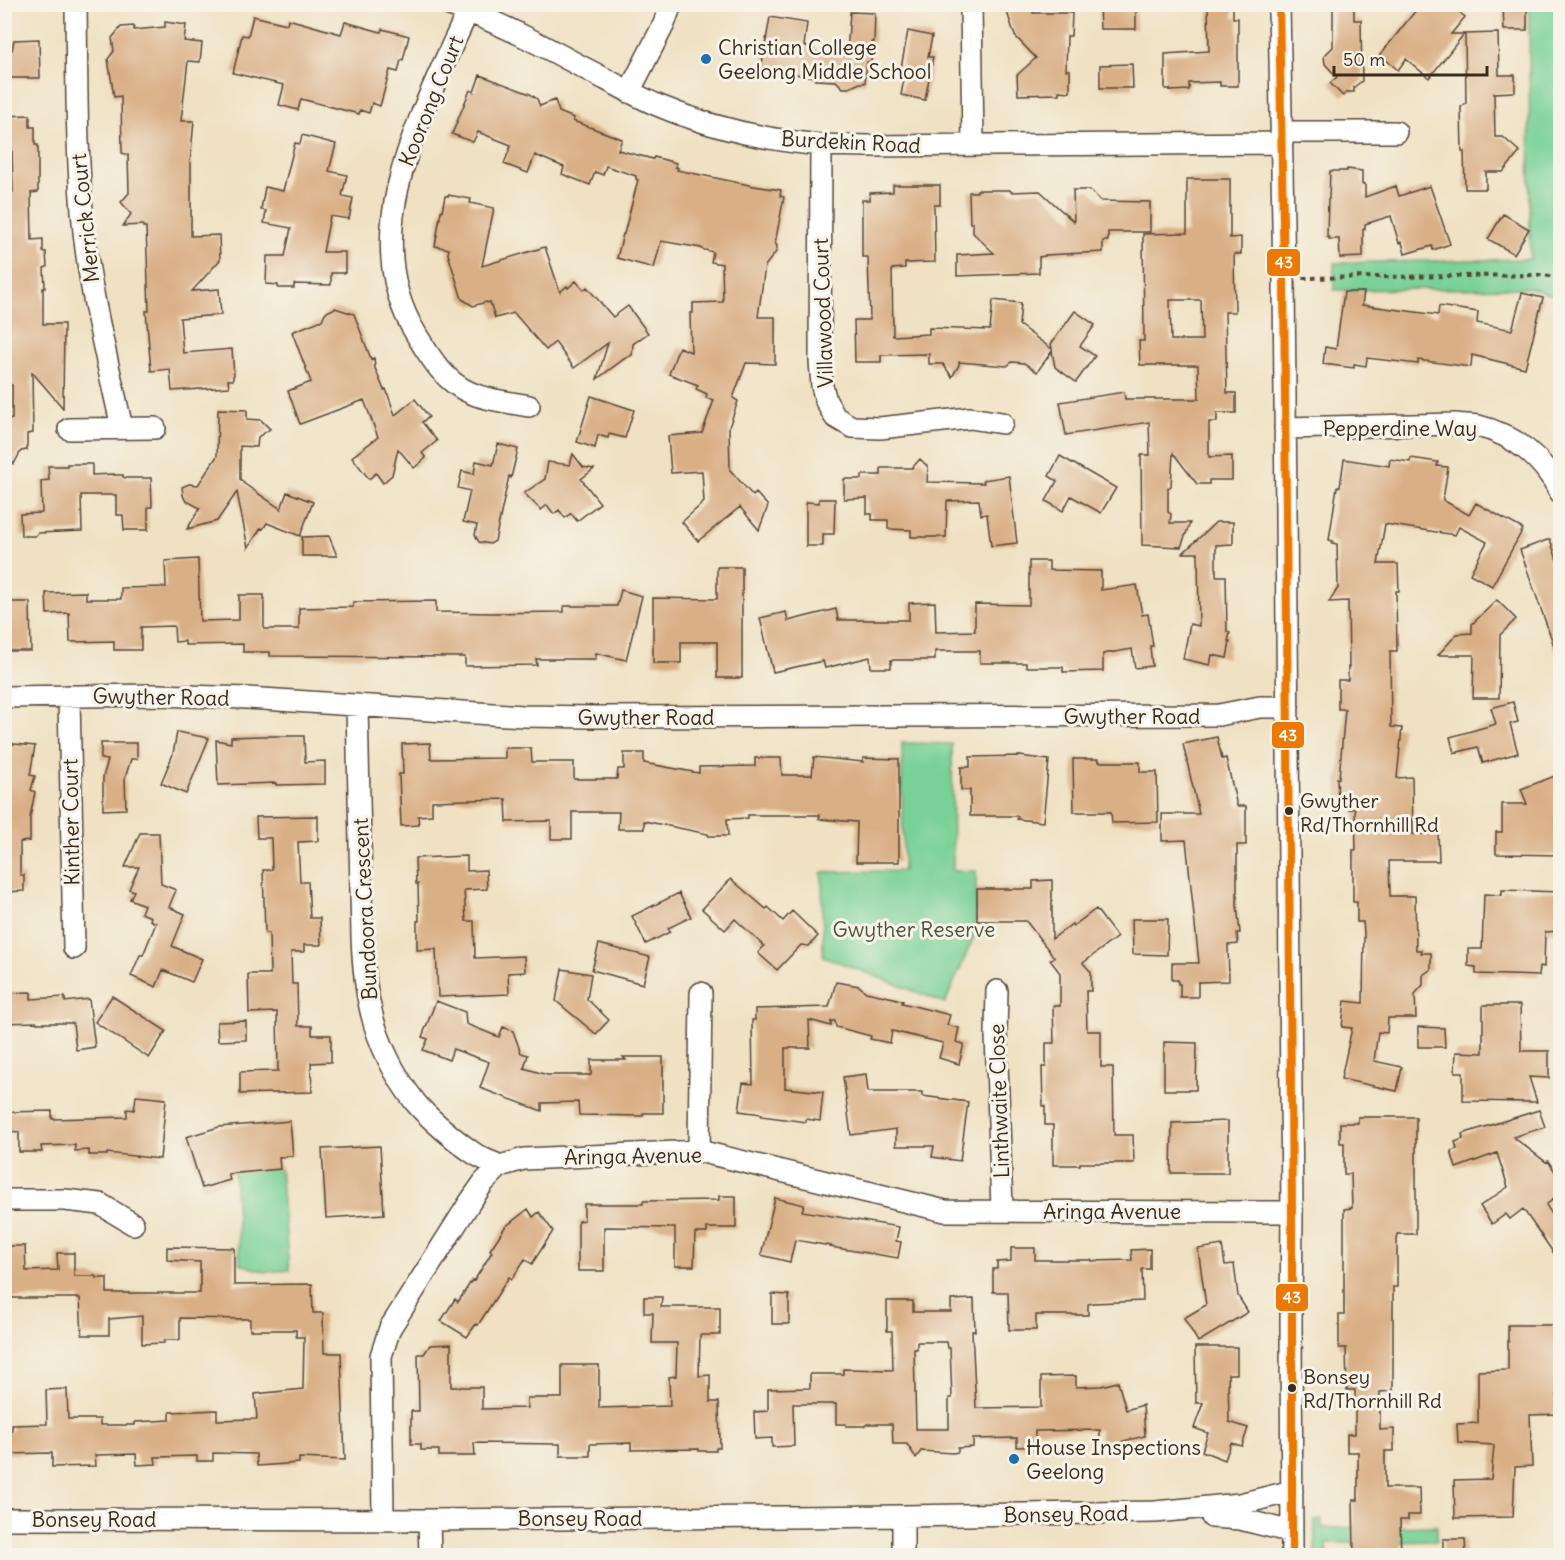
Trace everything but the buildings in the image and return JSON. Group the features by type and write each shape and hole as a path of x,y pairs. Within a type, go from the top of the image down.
{"street":[{"name":"Merrick Court","path":"76,4 78,176 84,234 91,280 122,428"},
{"name":"Burdekin Road","path":"447,4 468,11 549,48 629,92 658,105 709,124 765,137 821,145 973,145 1282,138 1396,132"},
{"path":"629,92 664,24 670,4"},
{"path":"971,4 973,145"},
{"path":"1279,4 1286,428 1292,1212 1292,1556"},
{"name":"Koorong Court","path":"468,11 405,158 395,199 391,229 394,280 403,309 413,330 440,369 452,382 470,393 529,406"},
{"name":"Villawood Court","path":"821,145 820,361 826,401 835,417 852,427 880,428 970,418 1002,423"},
{"name":"Pepperdine Way","path":"1286,428 1455,424 1477,426 1515,441 1530,452 1553,476 1560,492"},
{"path":"69,429 155,428"},
{"name":"Gwyther Road","path":"4,697 157,695 225,697 524,716 596,717 1219,715 1260,707 1288,708"},
{"name":"Kinther Court","path":"69,696 74,948"},
{"name":"Bundoora Crescent","path":"357,705 362,937 371,1012 384,1050 400,1080 416,1103 476,1155 500,1166"},
{"name":"Linthwaite Close","path":"998,991 996,1034 1002,1210"},
{"path":"699,1151 701,993"},
{"name":"Aringa Avenue","path":"500,1166 524,1159 699,1151 945,1211 1292,1212"},
{"path":"383,1519 381,1356 390,1328 470,1202 484,1182 500,1166"},
{"path":"4,1200 65,1200 100,1204 133,1224"},
{"name":"Bonsey Road","path":"4,1519 429,1520 1155,1512 1240,1504 1292,1491"},
{"name":"Bonsey Road","path":"1155,1512 1240,1519 1292,1532"},
{"path":"903,1516 903,1556"},
{"path":"429,1520 430,1556"}],"path":[{"path":"1284,279 1540,275 1560,277"}],"green space":[{"path":"1529,5 1560,5 1560,298 1532,288 1334,290 1334,263 1530,259"},
{"name":"Gwyther Reserve","path":"902,743 952,744 953,871 976,871 975,934 945,1003 823,956 822,872 903,871"},
{"path":"280,1169 289,1270 266,1272 240,1264 234,1172"},
{"path":"1322,1520 1322,1528 1437,1526 1437,1541 1327,1543 1327,1555 1315,1555 1315,1521"}],"transit line":[{"name":"43","path":"1279,4 1284,279 1292,1212 1292,1556"}],"place":[{"name":"Christian College Geelong Middle School","path":"706,59"},
{"name":"Gwyther Rd/Thornhill Rd","path":"1289,811"},
{"name":"Bonsey Rd/Thornhill Rd","path":"1292,1388"},
{"name":"House Inspections Geelong","path":"1014,1459"}]}
